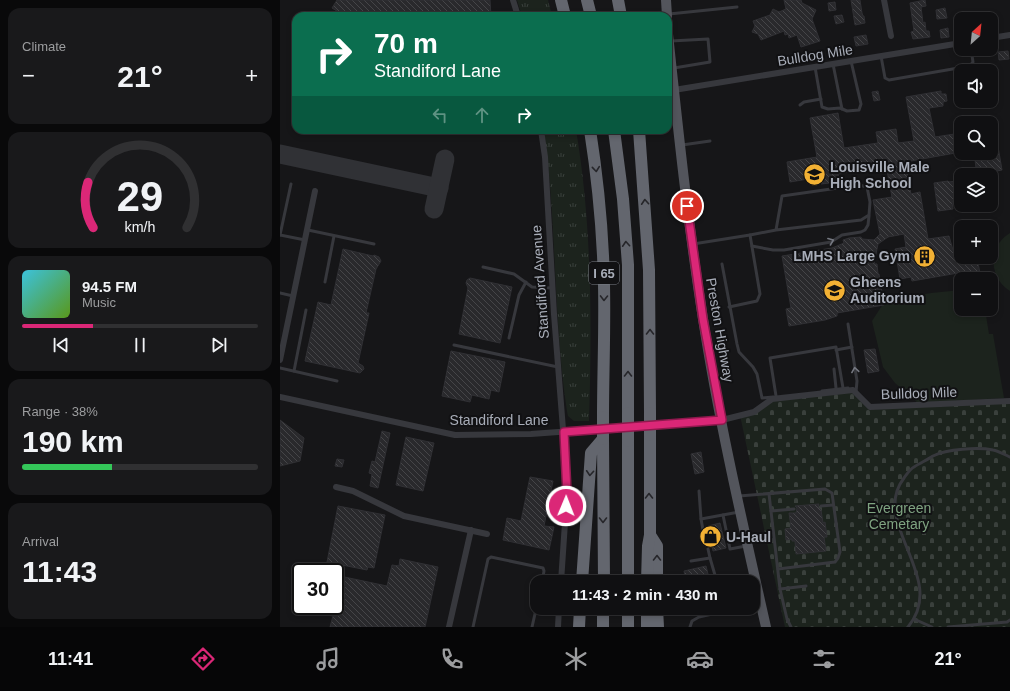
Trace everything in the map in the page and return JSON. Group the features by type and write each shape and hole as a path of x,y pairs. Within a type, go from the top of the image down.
{"highway":[{"path":"561,0 564,12"},
{"path":"587,0 590,12"},
{"path":"618,0 620,12"},
{"name":"I 65","path":"591,134 601,213 603,252 604,575"},
{"name":"I 65","path":"615,134 623,199 628,265 628,575"},
{"path":"639,134 649,270 650,536 648,546 647,575"},
{"path":"582,575 591,453 603,439"},
{"path":"650,536 657,546 657,575"},
{"path":"579,627 580,615"},
{"path":"603,615 603,627"},
{"path":"628,615 628,627"},
{"path":"647,627 648,615"},
{"path":"658,615 658,627"}],"main road":[{"path":"666,0 667,12"},
{"name":"Preston Highway","path":"672,68 692,244 703,319 740,512 754,575"},
{"name":"Preston Highway","path":"760,612 766,627"}],"street":[{"path":"513,0 517,12"},
{"path":"884,0 891,36"},
{"path":"998,37 1010,35"},
{"name":"Bulldog Mile","path":"674,90 954,44"},
{"name":"Standiford Avenue","path":"542,134 545,157 552,288 564,432 567,493 561,575"},
{"path":"280,360 281,348 315,191"},
{"path":"722,420 754,412 772,399 854,391"},
{"name":"Bulldog Mile","path":"854,391 870,407 1010,401"},
{"name":"Standiford Lane","path":"280,397 455,435 531,434 722,420"},
{"path":"336,487 353,491 404,516 487,534"},
{"path":"449,627 471,530"},
{"path":"558,627 559,615"}],"lane":[{"path":"672,14 736,7"},
{"path":"672,38 708,39 710,62 672,68"},
{"path":"881,56 885,78 889,80 970,66 973,62 972,56"},
{"path":"815,67 824,109 842,109 847,111 859,110 861,107 851,61"},
{"path":"833,64 842,109"},
{"path":"800,105 804,102 821,99"},
{"path":"680,145 710,141"},
{"path":"292,184 280,235 305,240"},
{"path":"752,246 773,250 784,250 831,242 842,235 865,230 868,225 870,202 867,187 859,185 782,196 776,230"},
{"path":"692,244 776,230 861,220 869,216"},
{"path":"307,230 374,244"},
{"path":"729,307 757,301 760,294 750,235"},
{"path":"325,282 334,236"},
{"path":"722,264 729,307 739,352 753,367 757,374 762,403 754,412"},
{"path":"483,267 514,274 532,287 552,288"},
{"path":"510,338 519,295 526,282"},
{"path":"280,293 293,296"},
{"path":"294,371 306,310"},
{"path":"762,398 836,388 854,391 857,381 848,324"},
{"path":"454,345 558,367"},
{"path":"776,396 770,358 836,347 843,388"},
{"path":"836,350 852,347"},
{"path":"280,368 337,380"},
{"path":"834,368 836,388"},
{"path":"908,627 914,619 920,600 918,574 901,536 894,502 900,484 913,467 940,452 965,449 993,450 1010,457"},
{"path":"737,496 825,489 832,493 840,552 838,558 835,562 778,569"},
{"path":"699,491 701,519 705,541"},
{"path":"769,494 780,589 787,619 791,627"},
{"path":"821,506 833,505"},
{"path":"771,511 794,509"},
{"path":"701,519 740,512"},
{"path":"723,515 730,549 748,545"},
{"path":"708,549 715,575"},
{"path":"473,627 488,559 491,557 543,568 543,575"},
{"path":"691,561 710,558"},
{"path":"780,589 806,586"},
{"path":"532,627 535,615"},
{"path":"690,627 692,622 699,617 708,615"},
{"path":"914,619 932,627"},
{"path":"948,627 1007,622 1010,620"}],"green space":[{"path":"517,0 548,0 551,12 521,12"},
{"path":"544,134 577,134 585,202 590,275 589,421 574,421 568,416 567,411 559,341 548,165"},
{"path":"1010,233 1010,291 998,278 998,272 996,272 995,270 994,264 998,264 998,246"},
{"path":"954,291 954,316 986,316 989,334 993,334 1004,398 918,403 895,383 883,367 872,321 885,301"},
{"name":"Evergreen Cemetary","path":"853,390 870,407 1010,401 1010,627 785,627 740,415 754,412 772,399"}],"building":[{"path":"337,0 490,0 491,12 338,12 332,8"},
{"path":"784,0 801,0 802,3 816,10 812,19 820,41 801,47 797,35 789,38 788,34 785,35 784,31 761,40 758,34 752,32 755,26 753,21 770,15 773,9 779,12 786,9"},
{"path":"851,0 860,0 865,23 855,25"},
{"path":"925,0 926,6 921,7 923,23 925,22 926,31 929,31 930,37 913,39 911,32 914,31 910,3"},
{"path":"835,2 836,10 829,11 828,3"},
{"path":"945,8 947,18 937,19 936,10"},
{"path":"842,15 844,22 836,24 834,16"},
{"path":"948,28 949,37 941,38 940,30"},
{"path":"866,35 868,44 856,46 854,37"},
{"path":"1008,51 1009,59 999,60 998,52"},
{"path":"878,91 880,100 874,101 872,92"},
{"path":"941,91 941,94 946,94 947,101 943,102 943,106 929,108 935,137 954,134 954,153 905,162 911,194 920,192 928,239 949,236 954,250 954,264 978,264 980,272 954,272 954,274 912,281 911,277 900,279 895,249 906,247 904,234 888,237 878,244 874,264 877,264 884,305 837,313 837,316 825,320 789,326 786,309 791,308 782,256 832,248 844,243 843,240 849,238 861,237 862,239 874,240 880,234 873,200 892,197 886,165 838,174 839,182 821,184 820,177 790,182 787,162 817,157 810,118 838,113 844,148 878,143 876,132 896,129 898,143 914,141 906,97"},
{"path":"998,146 1002,170 998,171 998,168 976,168 975,160 998,160"},
{"path":"954,181 954,202 952,202 953,209 938,211 934,183"},
{"path":"343,249 374,255 379,257 381,261 376,269 366,313 369,313 358,363 363,366 364,369 360,373 305,361 318,302 331,305"},
{"path":"470,278 512,287 500,343 459,334 468,288 466,283"},
{"path":"875,349 879,371 868,373 864,350"},
{"path":"451,351 505,362 499,392 491,390 489,399 472,395 470,402 442,396"},
{"path":"280,420 304,438 300,461 280,466"},
{"path":"382,431 390,433 378,488 370,486 372,474 369,473 372,461 375,462"},
{"path":"406,437 434,443 423,491 396,485"},
{"path":"701,452 704,472 695,474 691,454"},
{"path":"337,459 344,460 342,467 335,466"},
{"path":"530,477 553,481 544,526 554,527 549,550 503,540 507,518 521,521"},
{"path":"819,504 818,507 821,510 823,523 825,522 827,537 824,537 826,551 796,554 795,541 792,541 792,539 786,540 785,529 791,527 789,513 796,513 797,508 795,506"},
{"path":"338,506 385,515 374,568 368,567 367,570 344,565 344,563 327,562"},
{"path":"720,523 726,548 713,551 708,526"},
{"path":"400,559 438,567 425,627 330,627 333,616 328,615 344,615 344,577 387,586 392,565 399,566"},
{"path":"706,566 708,575 685,575 684,571"}],"taxiway":[{"path":"280,154 439,188"},
{"path":"434,209 445,159"}],"place":[{"name":"Louisville Male High School","path":"814,175"},
{"name":"LMHS Large Gym","path":"925,256"},
{"name":"Gheens Auditorium","path":"835,290"},
{"name":"U-Haul","path":"711,537"}],"route":[{"path":"566,506 567,493 564,432 722,420 703,319 687,206"}]}
